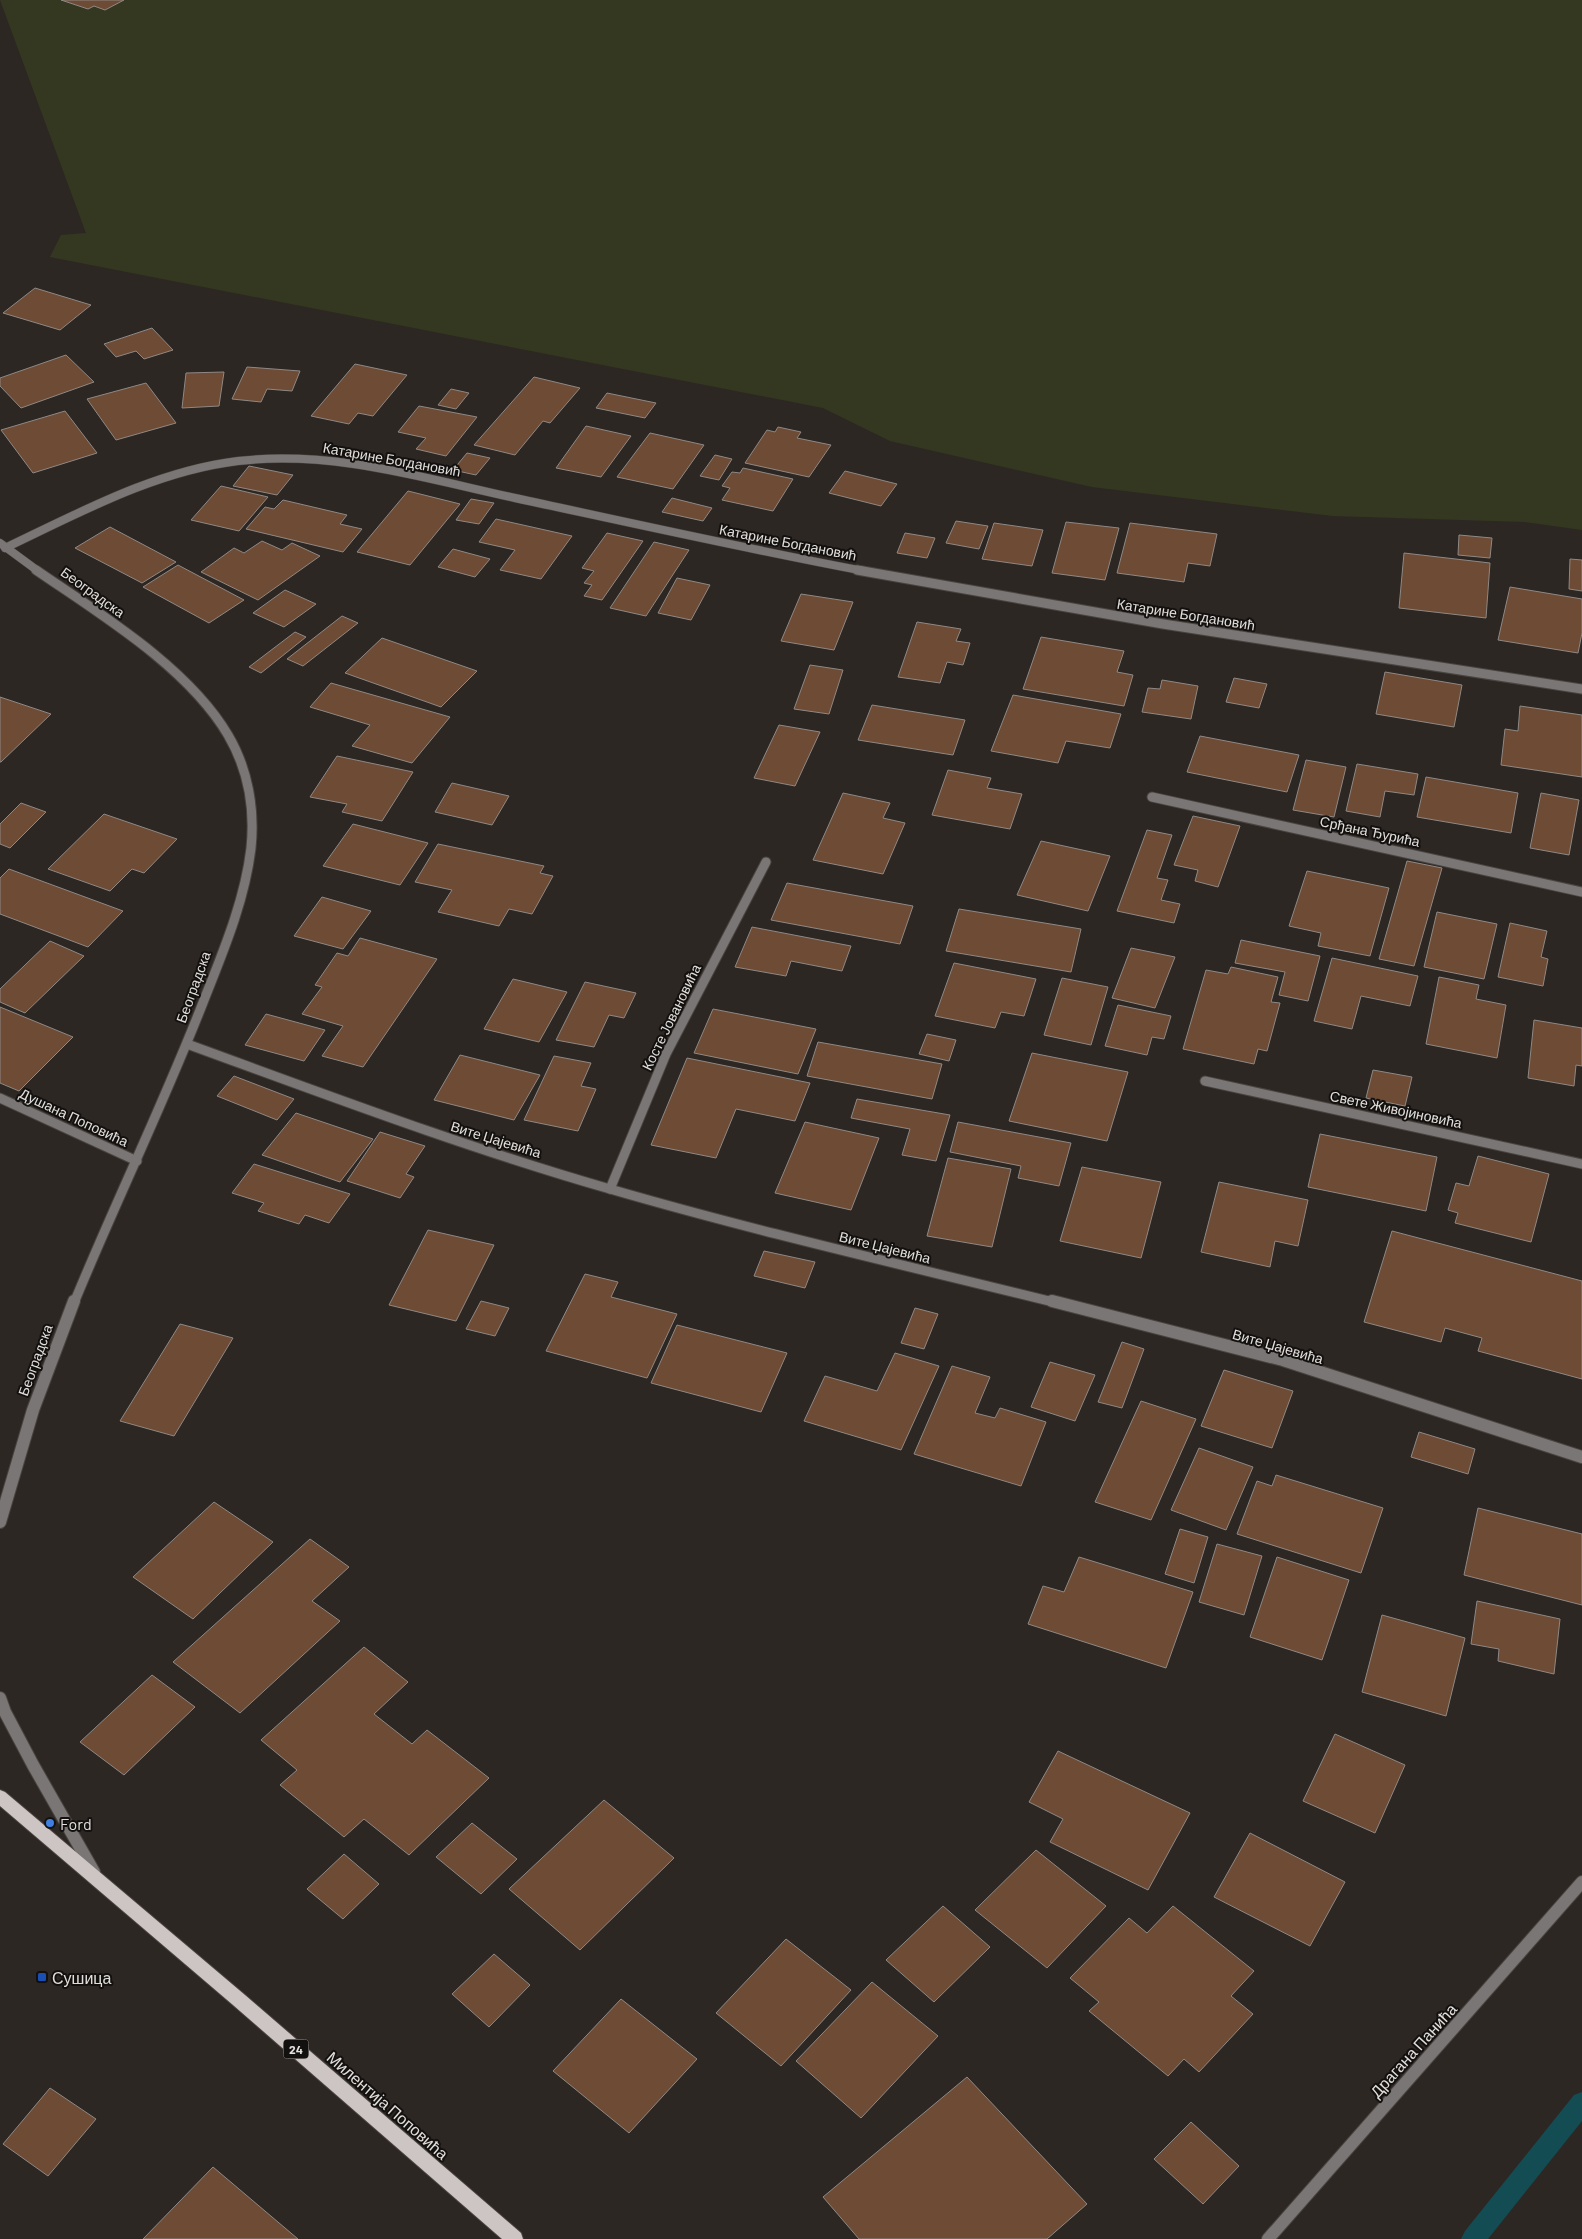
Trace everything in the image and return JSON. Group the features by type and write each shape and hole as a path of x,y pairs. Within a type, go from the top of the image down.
{"main road":[{"name":"24","path":"0,1796 99,1882"},
{"name":"Милентија Поповића","path":"99,1882 239,2000 515,2239"}],"street":[{"name":"Катарине Богдановић","path":"3,545 113,498 180,472 213,464 248,460 304,458 332,460 442,481 678,535 1021,600 1582,689"},
{"name":"Београдска","path":"0,1522 10,1478 63,1327 188,1044 233,922 251,848 252,814 249,786 239,754 220,722 176,675 83,602 3,545"},
{"name":"Срђана Ђурића","path":"1152,798 1582,892"},
{"name":"Косте Јовановића","path":"610,1189 666,1054 766,862"},
{"name":"Вите Џајевића","path":"188,1044 416,1128 610,1189 852,1253 1145,1324 1283,1360 1582,1458"},
{"name":"Свете Живојиновића","path":"1205,1081 1582,1164"},
{"name":"Душана Поповића","path":"0,1098 137,1161"},
{"path":"0,1698 5,1712 33,1765 99,1882"},
{"name":"Драгана Панића","path":"1268,2239 1446,2040 1582,1882"}],"green space":[{"path":"0,0 1582,0 1582,530 1525,522 1333,516 1092,487 890,441 823,408 50,257 61,235 86,233"}],"building":[{"path":"61,0 124,0 105,10 94,6 88,9"},
{"path":"35,288 91,305 60,330 3,313"},
{"path":"152,328 173,350 144,359 136,351 116,357 104,344"},
{"path":"66,355 94,382 21,408 0,386 0,378"},
{"path":"355,364 407,375 373,416 358,413 349,424 311,416"},
{"path":"247,367 300,371 292,391 267,389 261,402 232,399"},
{"path":"224,372 219,406 182,408 186,373"},
{"path":"534,377 580,388 550,423 543,421 515,455 474,445"},
{"path":"146,383 176,423 116,440 87,399"},
{"path":"451,389 469,393 456,409 438,405"},
{"path":"607,393 656,403 645,418 596,408"},
{"path":"419,406 477,417 446,456 416,449 426,438 398,432"},
{"path":"65,411 97,453 33,473 1,430"},
{"path":"586,426 631,436 601,477 556,468"},
{"path":"778,427 801,432 797,438 831,445 809,477 745,463 767,430 775,432"},
{"path":"650,433 704,445 673,489 617,477"},
{"path":"467,453 490,458 476,475 453,470"},
{"path":"715,455 732,459 719,480 700,476"},
{"path":"249,466 293,475 277,495 233,486"},
{"path":"743,468 793,479 773,511 722,500 730,488 722,486 732,472 740,473"},
{"path":"845,471 897,484 881,506 829,493"},
{"path":"221,486 268,497 239,531 191,520"},
{"path":"408,491 460,504 410,565 357,552"},
{"path":"672,498 712,508 703,521 662,512"},
{"path":"471,499 494,503 479,524 456,520"},
{"path":"283,500 347,515 340,524 362,529 343,552 246,529 265,507 274,509"},
{"path":"496,519 572,536 541,579 500,570 515,550 479,542"},
{"path":"956,521 988,526 979,549 946,543"},
{"path":"1066,522 1119,528 1105,580 1052,573"},
{"path":"994,523 1043,530 1032,566 982,559"},
{"path":"1130,523 1217,534 1210,566 1188,563 1184,582 1117,573"},
{"path":"110,527 176,562 142,583 75,548"},
{"path":"607,533 643,541 602,600 584,596 592,585 584,583 594,571 582,568"},
{"path":"905,533 935,538 927,558 897,553"},
{"path":"1459,535 1492,538 1490,558 1458,555"},
{"path":"262,541 282,550 292,543 320,556 258,600 201,572 234,548 244,553"},
{"path":"654,542 689,550 646,616 610,608"},
{"path":"453,549 490,559 475,577 438,567"},
{"path":"1404,553 1490,563 1486,618 1399,608"},
{"path":"1570,559 1582,560 1582,591 1569,589"},
{"path":"178,565 244,600 209,623 143,587"},
{"path":"677,578 710,585 691,620 658,613"},
{"path":"1510,587 1582,599 1582,633 1578,653 1498,640"},
{"path":"285,590 316,604 284,627 253,613"},
{"path":"801,594 853,602 834,650 781,641"},
{"path":"342,616 358,623 303,666 287,659"},
{"path":"917,622 961,629 956,641 970,643 963,665 947,662 940,683 898,677"},
{"path":"295,632 306,637 261,673 249,667"},
{"path":"1041,637 1124,651 1117,672 1133,675 1124,706 1023,689"},
{"path":"382,638 477,671 441,707 345,673"},
{"path":"810,665 843,670 829,714 794,709"},
{"path":"1385,672 1462,685 1454,727 1376,714"},
{"path":"1234,678 1267,684 1259,708 1226,702"},
{"path":"1162,680 1198,686 1191,719 1142,712 1148,688 1160,689"},
{"path":"331,683 450,717 412,763 352,746 370,725 310,707"},
{"path":"1013,695 1121,714 1110,748 1066,741 1058,763 991,751"},
{"path":"0,697 51,714 1,762 0,762"},
{"path":"872,705 965,720 953,755 858,740"},
{"path":"1520,706 1582,715 1582,777 1501,765 1505,729 1518,731"},
{"path":"779,725 820,732 795,786 754,778"},
{"path":"1200,736 1299,755 1287,792 1187,772"},
{"path":"337,756 413,772 382,821 342,812 347,804 310,797"},
{"path":"1306,760 1346,767 1334,817 1293,810"},
{"path":"1357,764 1418,774 1414,795 1385,791 1380,817 1346,811"},
{"path":"948,770 991,778 987,788 1022,794 1010,829 932,815"},
{"path":"1426,777 1518,793 1511,833 1417,817"},
{"path":"452,783 509,796 492,825 435,812"},
{"path":"843,793 890,803 883,818 905,823 883,874 813,860"},
{"path":"1541,793 1579,800 1569,855 1530,848"},
{"path":"21,803 46,812 10,848 0,844 0,824"},
{"path":"104,814 177,839 144,873 132,869 110,891 48,869"},
{"path":"1193,816 1240,826 1218,887 1195,881 1198,870 1174,865"},
{"path":"353,824 428,843 400,885 323,866"},
{"path":"1147,830 1172,835 1157,878 1168,880 1161,900 1180,904 1174,923 1117,911"},
{"path":"1041,841 1110,856 1088,911 1017,895"},
{"path":"438,844 544,866 540,873 553,876 532,914 509,909 499,926 438,912 452,890 415,882"},
{"path":"1407,861 1442,868 1414,966 1379,959"},
{"path":"9,869 123,911 88,947 0,914 0,878"},
{"path":"1307,871 1389,888 1370,956 1318,946 1321,933 1289,926"},
{"path":"787,883 913,906 900,944 771,920"},
{"path":"322,897 371,911 343,949 294,936"},
{"path":"959,909 1081,929 1071,972 946,951"},
{"path":"1437,912 1497,924 1484,979 1424,967"},
{"path":"1510,923 1547,931 1541,957 1548,959 1543,986 1498,977"},
{"path":"752,927 851,946 842,971 791,961 786,976 735,967"},
{"path":"360,938 437,959 363,1067 322,1056 343,1026 302,1014 322,987 315,985 337,953 348,956"},
{"path":"1241,940 1320,956 1308,1001 1279,995 1285,972 1235,963"},
{"path":"50,941 84,956 25,1013 0,1002 0,989"},
{"path":"1131,948 1175,957 1155,1008 1112,998"},
{"path":"1332,958 1418,976 1410,1006 1361,996 1352,1029 1314,1021"},
{"path":"954,963 1036,979 1024,1016 1001,1012 995,1028 935,1016"},
{"path":"1231,967 1278,977 1271,1002 1280,1003 1267,1051 1258,1049 1254,1064 1183,1049 1206,970 1228,974"},
{"path":"1439,977 1479,985 1476,999 1506,1005 1497,1058 1426,1044"},
{"path":"1062,978 1108,987 1091,1045 1044,1035"},
{"path":"513,979 567,992 539,1042 484,1029"},
{"path":"585,982 636,993 624,1018 609,1015 594,1047 556,1040"},
{"path":"1118,1005 1171,1016 1164,1039 1152,1037 1147,1055 1105,1046"},
{"path":"0,1007 73,1037 19,1091 0,1083"},
{"path":"713,1009 816,1029 798,1074 694,1053"},
{"path":"266,1014 325,1030 304,1061 245,1045"},
{"path":"1534,1020 1582,1028 1582,1066 1576,1065 1574,1086 1528,1078"},
{"path":"927,1034 956,1040 949,1061 919,1054"},
{"path":"818,1042 942,1064 932,1099 807,1076"},
{"path":"1032,1053 1128,1072 1107,1141 1009,1121"},
{"path":"460,1055 540,1075 514,1120 434,1100"},
{"path":"554,1056 591,1063 581,1086 596,1089 578,1131 524,1120"},
{"path":"687,1058 810,1083 795,1121 736,1109 716,1158 651,1145"},
{"path":"1373,1070 1412,1077 1405,1106 1366,1098"},
{"path":"234,1076 294,1099 277,1120 217,1096"},
{"path":"857,1099 950,1115 936,1161 902,1155 910,1129 851,1118"},
{"path":"296,1113 373,1139 340,1182 262,1155"},
{"path":"805,1122 879,1138 851,1210 775,1193"},
{"path":"958,1122 1071,1143 1059,1186 1018,1178 1021,1166 950,1152"},
{"path":"380,1132 425,1146 406,1174 414,1177 400,1198 347,1181"},
{"path":"1320,1134 1437,1157 1426,1211 1308,1187"},
{"path":"1478,1156 1549,1174 1531,1242 1455,1223 1458,1213 1448,1210 1456,1183 1469,1186"},
{"path":"948,1158 1011,1169 992,1247 927,1236"},
{"path":"254,1164 350,1194 329,1223 305,1215 299,1224 258,1211 264,1203 232,1193"},
{"path":"1082,1167 1161,1182 1141,1258 1060,1241"},
{"path":"1219,1182 1308,1200 1298,1246 1275,1241 1270,1267 1201,1252"},
{"path":"428,1230 494,1245 456,1321 389,1305"},
{"path":"1392,1231 1582,1281 1582,1379 1478,1351 1482,1338 1445,1328 1441,1342 1364,1322"},
{"path":"764,1251 815,1262 805,1288 754,1276"},
{"path":"585,1274 618,1282 611,1297 677,1314 647,1378 546,1351"},
{"path":"481,1301 509,1308 495,1336 466,1329"},
{"path":"915,1308 938,1314 924,1349 901,1343"},
{"path":"180,1324 233,1338 174,1436 120,1421"},
{"path":"677,1325 787,1353 761,1412 651,1383"},
{"path":"1122,1342 1144,1349 1122,1408 1098,1402"},
{"path":"895,1353 939,1366 901,1450 804,1421 825,1376 877,1391"},
{"path":"1050,1362 1095,1375 1075,1421 1031,1407"},
{"path":"952,1366 990,1377 975,1413 995,1418 1000,1408 1046,1422 1021,1486 914,1454"},
{"path":"1224,1370 1293,1391 1272,1448 1201,1426"},
{"path":"1141,1401 1196,1419 1151,1520 1095,1502"},
{"path":"1419,1432 1475,1449 1468,1474 1411,1457"},
{"path":"1199,1448 1253,1467 1226,1530 1171,1510"},
{"path":"1276,1475 1383,1508 1361,1573 1237,1534 1257,1481 1272,1486"},
{"path":"214,1502 273,1542 193,1619 133,1577"},
{"path":"1478,1508 1582,1534 1582,1605 1464,1575"},
{"path":"1180,1529 1208,1537 1194,1583 1165,1574"},
{"path":"310,1539 349,1567 312,1601 340,1621 240,1713 173,1662"},
{"path":"1217,1544 1262,1556 1244,1615 1199,1602"},
{"path":"1079,1557 1193,1592 1166,1668 1028,1624 1043,1586 1064,1592"},
{"path":"1277,1557 1349,1580 1322,1660 1250,1637"},
{"path":"1477,1601 1560,1619 1554,1674 1498,1661 1499,1649 1471,1644"},
{"path":"1382,1615 1465,1638 1446,1716 1362,1692"},
{"path":"364,1647 408,1682 374,1714 412,1744 427,1730 489,1778 409,1855 364,1819 344,1837 280,1785 297,1770 261,1740"},
{"path":"152,1675 195,1707 124,1775 80,1742"},
{"path":"1335,1734 1405,1765 1375,1833 1303,1801"},
{"path":"1058,1751 1190,1813 1148,1890 1050,1842 1063,1819 1029,1802"},
{"path":"604,1800 674,1858 580,1950 509,1889"},
{"path":"472,1823 517,1859 481,1894 436,1857"},
{"path":"1250,1833 1345,1882 1310,1946 1214,1897"},
{"path":"1036,1850 1106,1906 1047,1968 975,1910"},
{"path":"344,1854 379,1884 343,1919 307,1889"},
{"path":"943,1906 990,1947 934,2002 886,1960"},
{"path":"1173,1906 1254,1971 1231,1996 1253,2014 1199,2072 1184,2059 1168,2076 1089,2011 1099,2002 1070,1978 1129,1918 1147,1933"},
{"path":"786,1939 851,1990 781,2066 716,2013"},
{"path":"494,1954 530,1985 489,2027 452,1994"},
{"path":"872,1982 938,2036 861,2118 796,2061"},
{"path":"621,1999 697,2059 629,2133 553,2071"},
{"path":"967,2077 1087,2204 1047,2239 859,2239 823,2197"},
{"path":"50,2088 96,2119 48,2176 3,2144"},
{"path":"1191,2122 1239,2166 1203,2204 1154,2159"},
{"path":"213,2167 298,2239 143,2239"}],"waterway":[{"path":"1473,2239 1582,2103"}],"place":[{"name":"Ford","path":"50,1823"},
{"name":"Сушица","path":"42,1977"}]}
